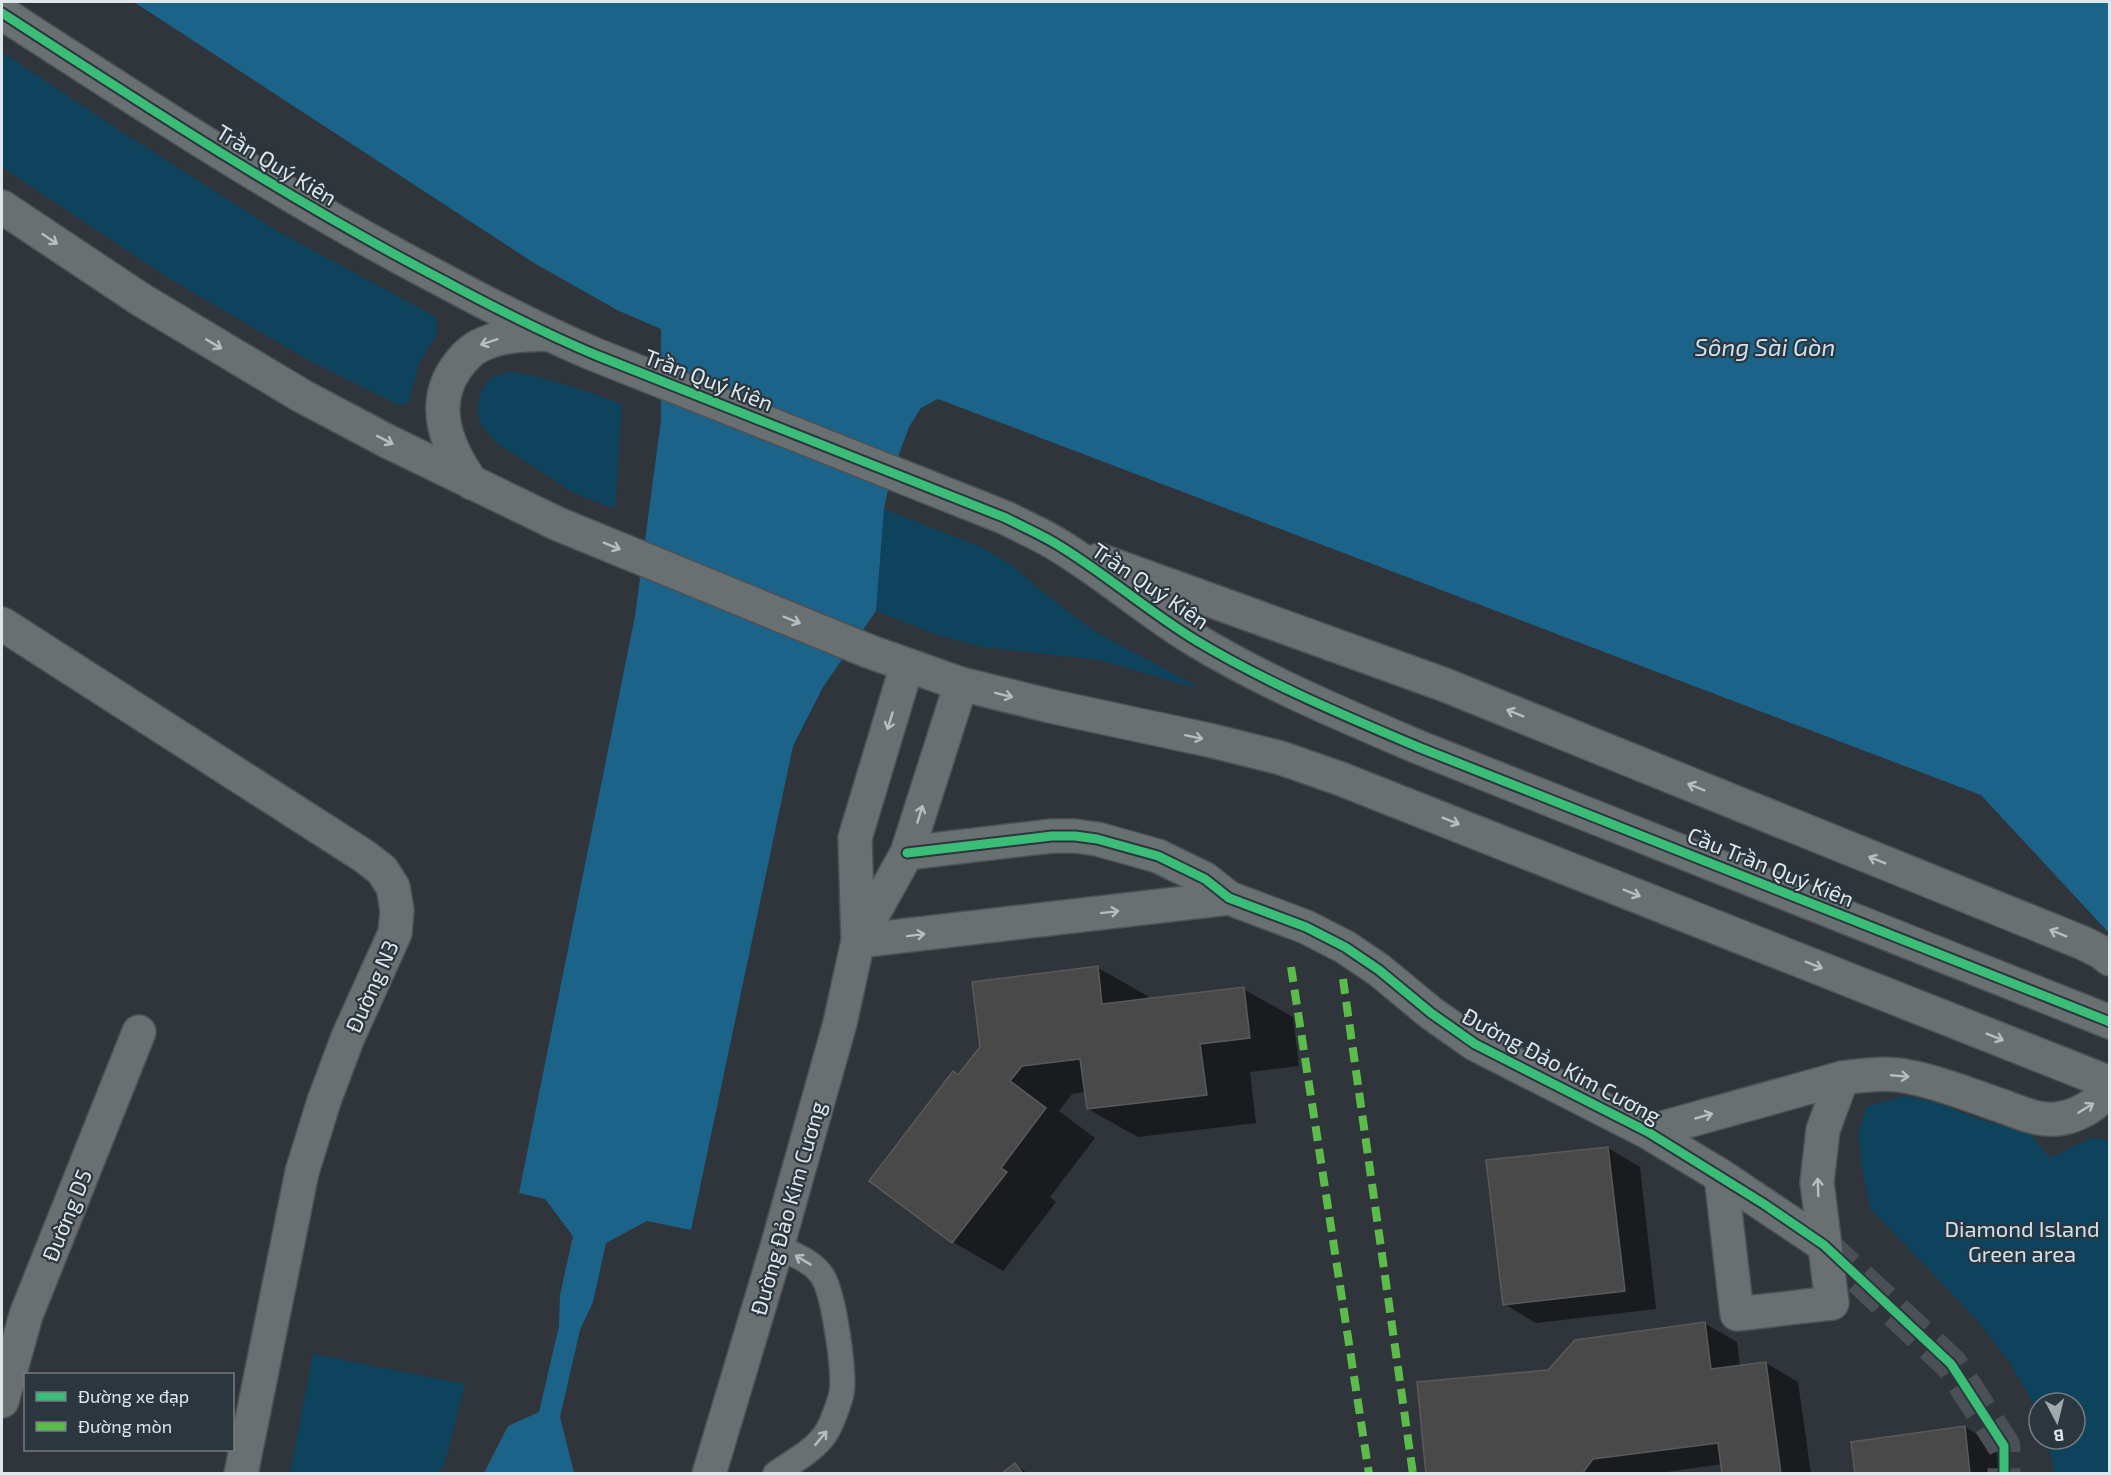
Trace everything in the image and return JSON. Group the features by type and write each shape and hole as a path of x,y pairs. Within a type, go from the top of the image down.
{"street":[{"name":"Trần Quý Kiên","path":"2,12 166,120 323,215 413,265 546,334 956,496 1006,518 1058,545 1162,618 1259,676 1316,704 1418,747"},
{"path":"2,207 140,299 302,396 558,524 868,651 961,684 1281,758 1397,799 2109,1085 2103,1096 2088,1108 2073,1116 2054,1119 2033,1116 1908,1076 1876,1074 1842,1078 1648,1132"},
{"path":"472,483 453,452 445,431 443,405 450,378 465,356 483,344 504,338 546,334"},
{"path":"1058,545 1445,685 2083,943 2109,959"},
{"name":"Đường N3","path":"2,624 364,856 388,878 396,898 395,933 344,1047 302,1172 240,1473"},
{"name":"Đường Đảo Kim Cương","path":"709,1473 777,1247 840,1023 858,941 855,838 907,665"},
{"name":"Đường Đảo Kim Cương","path":"858,941 907,854 961,684"},
{"name":"Cầu Trần Quý Kiên","path":"1418,747 2109,1022"},
{"name":"Đường Đảo Kim Cương","path":"907,854 1052,836 1097,839 1158,856 1205,879 1229,898 1306,927 1345,947 1379,970 1431,1013 1474,1044 1648,1132 1720,1176 1824,1245"},
{"name":"Đường Đảo Kim Cương","path":"858,941 1229,898"},
{"name":"Đường D5","path":"2,1401 26,1315 138,1032"},
{"path":"1720,1176 1737,1314 1832,1303 1817,1182 1824,1130 1842,1078"}],"lane":[{"path":"775,1473 813,1447 826,1433 842,1393 842,1375 831,1295 822,1275 806,1260 777,1247"}],"green space":[{"path":"2,52 277,231 436,317 438,332 419,364 409,401 406,404 397,404 310,361 167,277 2,167"},
{"path":"513,372 555,381 622,404 615,509 574,493 500,445 489,435 481,423 478,412 483,389 492,377"},
{"path":"884,509 983,548 1013,566 1094,631 1193,684 1192,687 1100,660 983,647 937,635 876,611"},
{"name":"Diamond Island Green area","path":"1904,1096 1939,1103 1977,1119 2029,1132 2050,1158 2091,1138 2109,1141 2109,1473 2055,1473 2049,1451 2087,1451 2087,1391 2027,1392 2011,1364 1977,1320 1870,1208 1858,1133 1866,1107"},
{"path":"313,1354 465,1384 444,1466 436,1474 290,1473"}],"water":[{"name":"Sông Sài Gòn","path":"134,2 2109,2 2109,933 1981,795 938,399 921,408 909,427 891,476 884,509 876,611 823,687 793,746 691,1230 647,1221 606,1243 593,1302 580,1330 560,1417 574,1473 484,1473 508,1426 539,1412 559,1326 560,1295 573,1236 545,1199 519,1193 635,616 661,420 661,329 617,310 534,263"}],"building":[{"path":"1098,966 1102,1004 1244,987 1250,1038 1200,1044 1207,1095 1087,1109 1080,1059 1022,1066 1010,1081 1046,1108 1001,1168 1007,1172 952,1243 869,1181 953,1071 958,1075 980,1047 972,982"},
{"path":"1608,1147 1625,1291 1503,1305 1486,1160"},
{"path":"1705,1322 1711,1369 1766,1362 1781,1474 1722,1474 1718,1443 1593,1459 1582,1474 1426,1474 1417,1382 1548,1370 1575,1340"},
{"path":"1965,1426 1970,1474 1855,1474 1851,1442"},
{"path":"1015,1463 1023,1474 1001,1474"}],"tunnel":[{"path":"1824,1245 1951,1364 2004,1446 2004,1474"}],"marked path":[{"path":"1291,967 1369,1474"},
{"path":"1343,979 1413,1474"}],"cycle path":[{"path":"2,13 270,183 476,298 596,355 1006,518 1076,556 1197,641 1278,685 1418,747 2110,1022"},
{"path":"907,853 1052,836 1097,839 1158,856 1205,879 1229,898 1306,927 1345,947 1379,970 1431,1013 1475,1044 1648,1132 1764,1204 1824,1245 1951,1364 2004,1446 2004,1474"}]}
